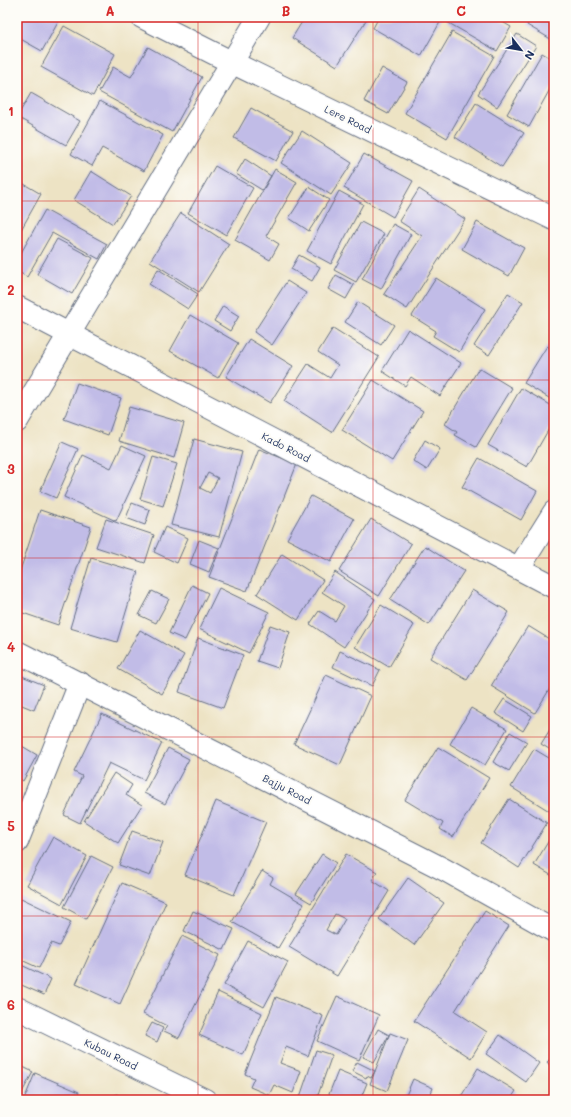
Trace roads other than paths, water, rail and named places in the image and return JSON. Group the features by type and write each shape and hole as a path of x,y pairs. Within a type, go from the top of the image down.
{"street":[{"name":"Lere Road","path":"142,17 231,62 554,219"},
{"path":"17,421 259,17"},
{"name":"Kado Road","path":"17,307 554,587"},
{"path":"519,568 554,512"},
{"name":"Bajju Road","path":"17,652 445,870 554,930"},
{"path":"17,842 80,683"},
{"name":"Kubau Road","path":"17,1008 205,1100"}]}
